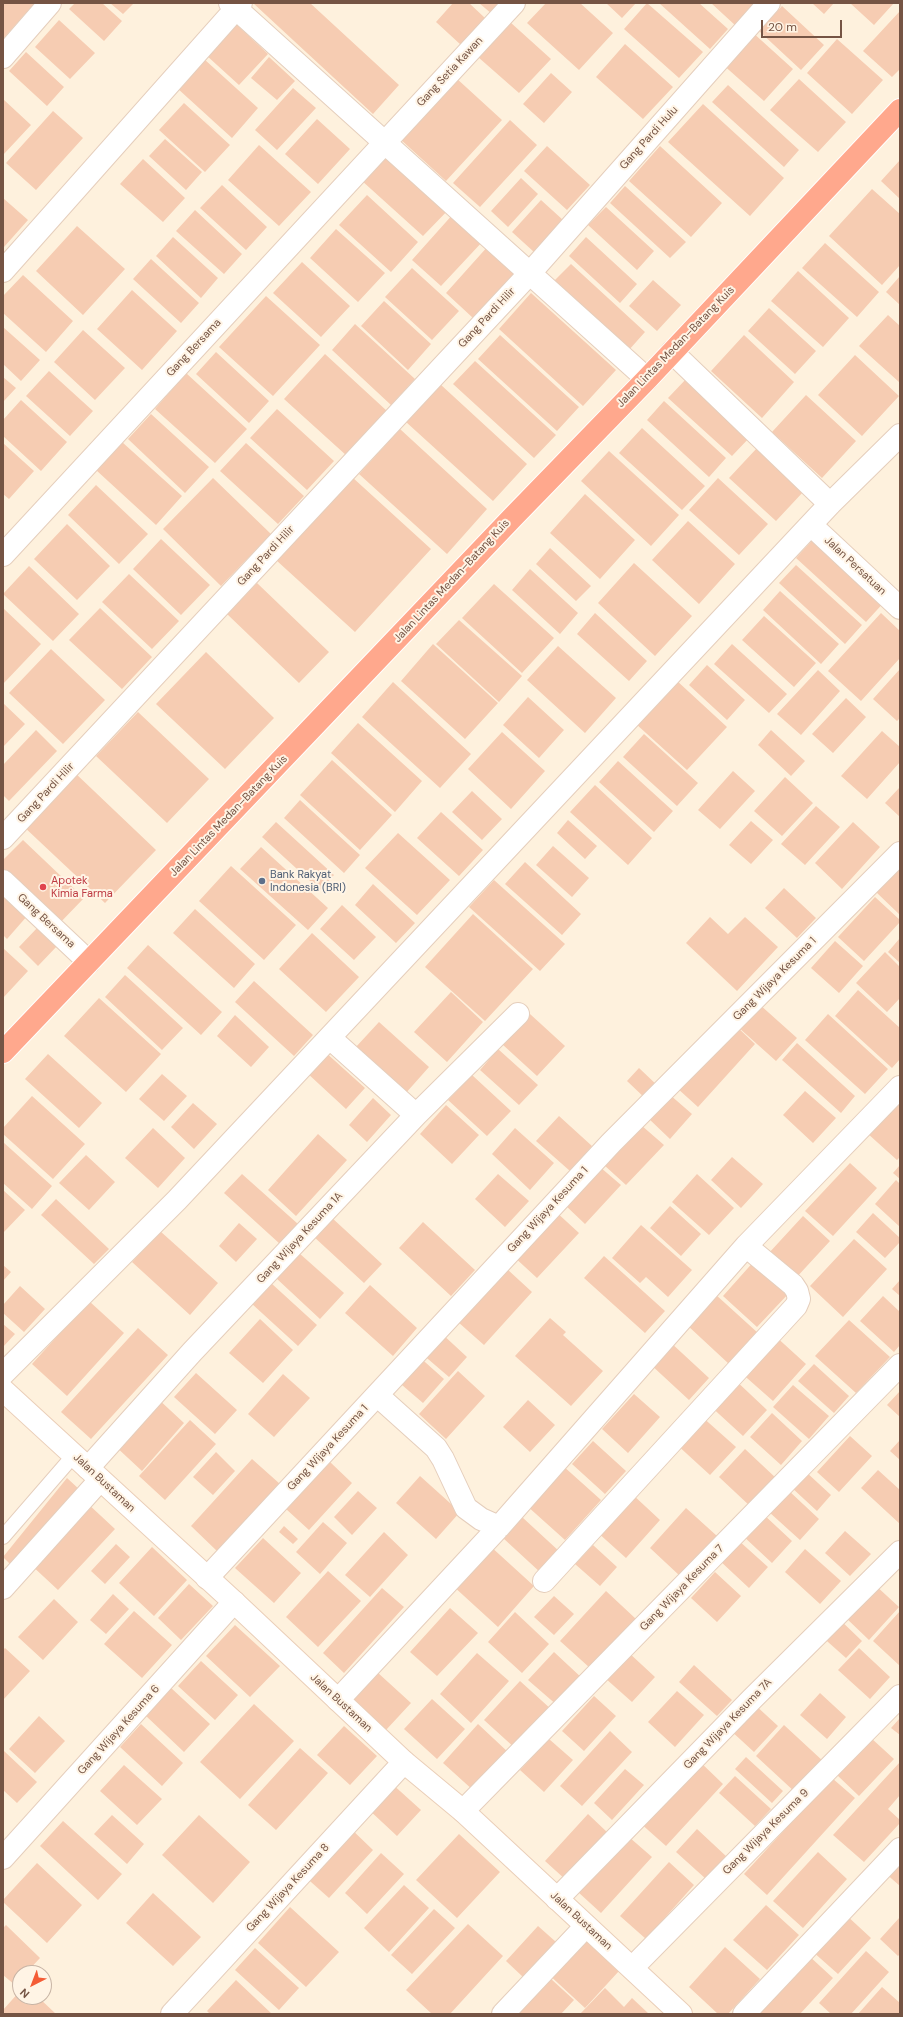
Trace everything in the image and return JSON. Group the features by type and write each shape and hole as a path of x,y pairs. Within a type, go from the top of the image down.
{"highway":[{"name":"Jalan Lintas Medan–Batang Kuis","path":"6,1043 88,962 512,518 647,379 900,110"}],"street":[{"path":"3,57 50,3"},
{"name":"Gang Setia Kawan","path":"386,142 514,3"},
{"name":"Gang Pardi Hulu","path":"530,273 769,3"},
{"path":"3,271 236,5 647,379"},
{"name":"Gang Bersama","path":"3,555 386,142"},
{"name":"Gang Pardi Hilir","path":"3,838 530,273"},
{"path":"672,352 830,504"},
{"path":"3,1374 177,1200 830,504 900,435"},
{"name":"Jalan Persatuan","path":"811,525 900,608"},
{"name":"Gang Wijaya Kesuma 1","path":"207,1578 611,1143 900,853"},
{"name":"Gang Bersama","path":"3,881 88,962"},
{"name":"Gang Wijaya Kesuma 1A","path":"3,1588 87,1468 192,1352 416,1114 518,1014"},
{"path":"330,1038 416,1114"},
{"path":"338,1700 498,1527 746,1246 900,1087"},
{"path":"544,1581 796,1306 799,1299 797,1291 792,1285 746,1246"},
{"name":"Gang Wijaya Kesuma 7","path":"463,1811 900,1365"},
{"name":"Jalan Bustaman","path":"3,1390 234,1602 404,1762 463,1811 681,2014"},
{"path":"377,1395 436,1448 443,1459 466,1508 481,1519 498,1527"},
{"name":"Gang Wijaya Kesuma 7A","path":"558,1899 752,1699 900,1552"},
{"name":"Gang Wijaya Kesuma 6","path":"3,1858 234,1602"},
{"name":"Gang Wijaya Kesuma 9","path":"632,1968 900,1696"},
{"name":"Gang Wijaya Kesuma 8","path":"172,2014 404,1762"},
{"path":"744,2014 900,1849"},
{"path":"503,2014 586,1926"}],"lane":[{"path":"3,1537 87,1468"}],"building":[{"path":"3,3 34,4 3,39"},
{"path":"75,3 102,3 122,21 104,41 69,9"},
{"path":"110,3 134,3 123,14"},
{"path":"253,3 310,3 399,85 373,114"},
{"path":"453,3 469,3 485,18 461,45 436,22"},
{"path":"479,3 502,3 492,14"},
{"path":"546,3 580,3 613,33 579,70 527,23"},
{"path":"606,3 636,3 622,18"},
{"path":"647,3 703,52 679,78 624,29"},
{"path":"659,3 699,3 728,29 710,49"},
{"path":"711,3 757,3 736,26"},
{"path":"812,3 834,3 824,14"},
{"path":"850,3 894,3 874,25"},
{"path":"782,6 824,45 801,70 759,31"},
{"path":"900,11 900,69 892,77 863,51"},
{"path":"59,20 95,53 70,79 35,47"},
{"path":"510,22 551,59 519,93 478,57"},
{"path":"235,23 268,54 239,85 206,55"},
{"path":"751,31 793,69 764,101 721,63"},
{"path":"837,39 883,80 852,114 807,73"},
{"path":"625,44 673,87 643,119 596,77"},
{"path":"26,52 64,87 47,106 9,71"},
{"path":"269,57 295,81 277,100 251,78"},
{"path":"204,59 258,108 232,138 177,88"},
{"path":"551,73 572,92 544,123 523,104"},
{"path":"455,77 502,120 446,181 399,138"},
{"path":"799,79 846,122 818,152 770,110"},
{"path":"728,85 799,150 784,167 712,102"},
{"path":"293,88 316,108 277,150 255,130"},
{"path":"3,99 31,125 3,155"},
{"path":"184,103 230,145 205,172 159,130"},
{"path":"703,104 784,178 750,216 668,142"},
{"path":"53,111 83,138 36,190 6,163"},
{"path":"317,119 350,149 318,184 285,154"},
{"path":"510,120 537,145 480,207 453,183"},
{"path":"165,139 202,172 186,190 149,156"},
{"path":"259,145 311,192 279,226 228,180"},
{"path":"547,146 590,185 567,210 524,171"},
{"path":"660,146 722,203 691,237 629,181"},
{"path":"390,147 453,205 423,236 361,180"},
{"path":"143,159 185,198 163,222 120,184"},
{"path":"900,160 900,199 881,181"},
{"path":"521,178 538,194 508,227 491,211"},
{"path":"222,185 267,227 246,250 200,208"},
{"path":"625,186 686,242 670,258 610,203"},
{"path":"872,189 900,214 900,265 882,285 829,236"},
{"path":"367,195 418,242 391,272 339,225"},
{"path":"3,198 28,220 4,247 3,246"},
{"path":"541,200 563,220 534,252 512,232"},
{"path":"606,207 654,251 637,270 588,225"},
{"path":"195,210 242,254 224,274 176,231"},
{"path":"454,213 484,240 441,286 412,260"},
{"path":"77,226 125,269 83,315 36,271"},
{"path":"336,229 385,273 358,302 310,258"},
{"path":"173,237 218,278 201,298 156,256"},
{"path":"586,237 637,284 620,303 569,256"},
{"path":"825,243 879,292 857,317 802,268"},
{"path":"489,245 517,271 473,318 446,293"},
{"path":"151,259 199,303 181,323 133,279"},
{"path":"302,262 350,306 321,337 273,293"},
{"path":"571,264 645,332 628,351 553,282"},
{"path":"412,268 459,311 432,340 385,297"},
{"path":"798,271 849,318 823,347 771,301"},
{"path":"23,275 73,321 46,352 3,313 3,296"},
{"path":"900,276 900,305 886,292"},
{"path":"653,280 681,305 657,331 629,306"},
{"path":"132,290 177,331 142,370 97,329"},
{"path":"531,293 616,370 583,406 499,329"},
{"path":"266,296 320,345 273,396 219,347"},
{"path":"384,301 431,344 408,370 361,326"},
{"path":"769,308 816,351 795,374 748,331"},
{"path":"888,315 900,326 899,382 859,346"},
{"path":"355,324 415,379 391,405 332,350"},
{"path":"3,327 40,360 21,381 3,364"},
{"path":"83,330 125,368 95,400 54,362"},
{"path":"500,335 579,407 557,431 478,359"},
{"path":"744,335 794,382 762,418 711,371"},
{"path":"216,352 269,401 249,423 196,374"},
{"path":"325,354 387,411 347,456 284,399"},
{"path":"855,355 899,396 862,436 818,395"},
{"path":"475,361 556,435 534,458 453,384"},
{"path":"49,371 93,411 70,436 26,396"},
{"path":"186,373 247,429 215,463 155,409"},
{"path":"3,377 16,388 3,402"},
{"path":"687,378 751,436 732,456 668,398"},
{"path":"440,384 527,464 493,501 406,422"},
{"path":"806,395 856,441 822,478 772,432"},
{"path":"21,400 67,442 41,471 3,436 3,420"},
{"path":"664,401 726,458 709,477 647,420"},
{"path":"277,409 334,461 307,490 250,438"},
{"path":"151,414 209,467 185,493 128,439"},
{"path":"642,428 705,486 682,510 619,453"},
{"path":"400,429 487,509 447,554 359,474"},
{"path":"122,442 182,496 156,525 96,470"},
{"path":"3,443 34,471 9,499 3,494"},
{"path":"246,443 304,496 278,524 220,471"},
{"path":"757,448 804,491 776,521 729,478"},
{"path":"609,451 679,515 651,546 581,481"},
{"path":"352,477 431,549 355,632 276,560"},
{"path":"213,478 271,534 221,586 163,529"},
{"path":"718,478 768,524 739,555 689,510"},
{"path":"96,485 148,534 119,564 68,515"},
{"path":"585,494 635,540 600,579 550,533"},
{"path":"688,521 735,564 699,604 652,560"},
{"path":"67,524 110,566 77,600 34,559"},
{"path":"817,535 887,599 866,622 796,558"},
{"path":"161,539 210,585 181,615 133,569"},
{"path":"550,548 591,586 576,601 536,564"},
{"path":"634,563 692,616 655,656 598,603"},
{"path":"796,565 862,625 845,644 779,583"},
{"path":"29,566 79,614 53,641 3,594"},
{"path":"530,569 578,613 560,634 512,590"},
{"path":"129,574 179,621 152,649 102,602"},
{"path":"257,583 329,652 299,683 227,614"},
{"path":"494,584 554,638 522,673 462,618"},
{"path":"780,591 839,644 821,664 763,610"},
{"path":"3,608 41,644 3,684"},
{"path":"100,608 152,657 122,689 69,640"},
{"path":"595,613 647,661 629,681 577,634"},
{"path":"881,613 900,631 900,658 861,701 828,671"},
{"path":"764,616 816,663 794,687 742,640"},
{"path":"459,620 522,676 499,702 436,644"},
{"path":"433,644 498,703 465,739 401,681"},
{"path":"732,644 787,694 769,713 714,664"},
{"path":"558,646 616,698 585,733 527,680"},
{"path":"51,649 105,700 63,744 9,693"},
{"path":"206,652 274,718 225,769 156,704"},
{"path":"707,665 745,700 727,720 689,685"},
{"path":"900,669 900,718 897,721 873,699"},
{"path":"818,670 840,691 801,735 777,714"},
{"path":"676,680 727,727 687,770 636,724"},
{"path":"393,682 471,754 440,788 362,717"},
{"path":"528,697 564,730 539,758 503,725"},
{"path":"846,698 866,717 833,753 812,734"},
{"path":"3,703 25,724 3,747"},
{"path":"138,712 209,779 167,823 96,756"},
{"path":"358,723 422,781 395,812 331,753"},
{"path":"36,730 57,751 9,801 3,795 3,765"},
{"path":"771,730 805,761 791,776 758,745"},
{"path":"882,731 900,747 900,762 867,799 841,776"},
{"path":"502,732 545,771 511,809 468,769"},
{"path":"644,734 698,783 677,806 623,757"},
{"path":"332,760 392,815 360,850 300,795"},
{"path":"618,761 673,811 654,832 599,782"},
{"path":"73,771 156,850 105,903 22,825"},
{"path":"733,771 755,791 720,829 698,810"},
{"path":"785,777 813,803 782,836 754,811"},
{"path":"595,785 652,838 628,865 570,812"},
{"path":"900,787 900,817 885,803"},
{"path":"472,791 502,819 482,840 452,812"},
{"path":"300,800 360,855 344,873 284,818"},
{"path":"816,806 840,827 805,865 781,844"},
{"path":"441,812 483,850 459,876 417,838"},
{"path":"568,820 597,846 585,859 557,833"},
{"path":"751,821 773,840 751,864 729,845"},
{"path":"276,822 334,875 320,890 262,837"},
{"path":"853,822 880,847 842,889 815,863"},
{"path":"398,833 450,880 417,915 365,868"},
{"name":"Apotek Kimia Farma","path":"23,840 84,898 56,927 3,876 3,860"},
{"path":"553,846 589,878 572,897 536,865"},
{"path":"261,847 328,908 308,930 240,869"},
{"path":"525,862 581,914 562,935 505,884"},
{"path":"900,865 900,915 876,892"},
{"path":"231,866 296,925 264,960 199,901"},
{"path":"494,880 565,944 540,971 469,907"},
{"path":"373,884 415,923 396,943 355,905"},
{"path":"784,888 816,918 797,938 765,908"},
{"path":"3,892 28,915 7,939 3,935"},
{"path":"875,897 900,920 900,922 864,961 838,937"},
{"path":"342,905 376,937 354,960 320,929"},
{"path":"195,909 255,964 234,988 173,933"},
{"path":"473,914 533,969 485,1021 425,967"},
{"path":"710,917 728,934 745,917 778,947 737,991 686,943"},
{"path":"38,927 58,945 38,966 19,947"},
{"path":"312,933 359,977 326,1012 279,969"},
{"path":"900,938 900,963 888,952"},
{"path":"835,941 863,966 839,993 811,968"},
{"path":"148,945 222,1012 201,1035 127,968"},
{"path":"3,948 28,971 3,998"},
{"path":"885,952 900,967 900,998 887,1012 856,983"},
{"path":"125,975 183,1028 162,1050 105,997"},
{"path":"254,981 313,1035 294,1056 235,1002"},
{"path":"858,990 900,1028 900,1059 892,1068 835,1016"},
{"path":"451,992 483,1022 447,1062 414,1032"},
{"path":"99,998 161,1054 126,1092 64,1036"},
{"path":"759,1004 797,1038 776,1061 738,1027"},
{"path":"530,1014 565,1046 537,1076 502,1044"},
{"path":"828,1014 888,1069 865,1094 805,1040"},
{"path":"235,1015 269,1047 251,1067 217,1036"},
{"path":"379,1022 429,1067 405,1094 355,1048"},
{"path":"735,1025 755,1044 698,1107 677,1088"},
{"path":"797,1043 855,1096 841,1113 782,1060"},
{"path":"498,1049 538,1085 519,1105 480,1070"},
{"path":"324,1051 365,1088 346,1109 306,1072"},
{"path":"48,1054 102,1103 79,1128 25,1079"},
{"path":"639,1068 659,1087 647,1100 627,1081"},
{"path":"162,1074 187,1096 164,1121 139,1099"},
{"path":"472,1075 511,1111 487,1136 448,1100"},
{"path":"805,1091 836,1118 813,1143 783,1115"},
{"path":"669,1094 692,1114 670,1139 647,1117"},
{"path":"32,1096 85,1144 53,1179 3,1134 3,1128"},
{"path":"900,1096 900,1157 897,1160 867,1133"},
{"path":"373,1098 391,1115 367,1142 349,1125"},
{"path":"193,1103 217,1124 194,1149 171,1127"},
{"path":"446,1105 479,1135 452,1164 420,1134"},
{"path":"559,1116 592,1146 570,1171 536,1141"},
{"path":"641,1125 664,1145 626,1185 604,1165"},
{"path":"153,1128 185,1158 158,1188 125,1158"},
{"path":"515,1128 554,1163 530,1190 492,1154"},
{"path":"318,1134 347,1160 296,1216 268,1190"},
{"path":"3,1142 52,1186 32,1209 3,1183"},
{"path":"86,1155 115,1182 89,1210 59,1183"},
{"path":"732,1157 763,1184 741,1208 711,1180"},
{"path":"850,1163 877,1188 833,1236 805,1211"},
{"path":"900,1165 900,1179 893,1173"},
{"path":"600,1167 621,1185 585,1224 565,1205"},
{"path":"242,1174 298,1224 280,1244 224,1193"},
{"path":"498,1174 529,1201 505,1227 475,1199"},
{"path":"697,1174 734,1208 709,1235 672,1202"},
{"path":"896,1180 900,1184 900,1227 875,1204"},
{"path":"3,1190 25,1210 3,1233"},
{"path":"56,1199 109,1249 94,1264 41,1215"},
{"path":"670,1206 701,1234 681,1256 650,1228"},
{"path":"554,1210 579,1233 537,1278 512,1255"},
{"path":"873,1213 900,1238 900,1242 885,1258 856,1232"},
{"path":"803,1216 830,1241 795,1279 768,1254"},
{"path":"331,1217 382,1264 364,1283 313,1236"},
{"path":"423,1222 475,1270 451,1296 399,1248"},
{"path":"239,1223 257,1239 236,1262 219,1246"},
{"path":"641,1225 692,1270 668,1297 646,1277 640,1283 612,1258"},
{"path":"160,1231 218,1283 190,1315 132,1262"},
{"path":"854,1239 887,1269 843,1317 810,1286"},
{"path":"299,1253 344,1293 320,1319 276,1278"},
{"path":"604,1256 665,1311 645,1333 584,1278"},
{"path":"756,1259 791,1291 757,1327 723,1296"},
{"path":"3,1265 11,1272 3,1281"},
{"path":"507,1269 532,1292 484,1345 458,1322"},
{"path":"900,1280 900,1296 892,1289"},
{"path":"271,1283 317,1325 298,1346 251,1303"},
{"path":"370,1285 417,1328 393,1356 345,1313"},
{"path":"20,1286 45,1309 24,1332 3,1313 3,1305"},
{"path":"715,1294 758,1333 729,1364 687,1325"},
{"path":"883,1296 900,1312 900,1345 894,1352 860,1321"},
{"path":"89,1301 124,1333 67,1396 32,1364"},
{"path":"550,1318 566,1332 563,1335 603,1371 571,1406 515,1356"},
{"path":"260,1319 293,1350 263,1383 229,1353"},
{"path":"849,1320 890,1357 856,1393 815,1356"},
{"path":"3,1324 15,1334 3,1347"},
{"path":"138,1328 168,1355 91,1439 61,1412"},
{"path":"440,1332 467,1357 449,1377 421,1353"},
{"path":"773,1334 806,1364 773,1401 739,1371"},
{"path":"669,1341 709,1378 689,1400 649,1363"},
{"path":"416,1354 444,1379 423,1403 395,1379"},
{"path":"814,1364 849,1396 834,1413 798,1381"},
{"path":"458,1371 485,1396 446,1439 419,1414"},
{"path":"196,1373 237,1410 215,1434 174,1397"},
{"path":"283,1374 310,1398 274,1437 248,1414"},
{"path":"732,1377 767,1410 743,1436 707,1403"},
{"path":"793,1385 829,1416 809,1439 773,1407"},
{"path":"900,1391 900,1417 887,1405"},
{"path":"634,1394 660,1417 628,1453 602,1429"},
{"path":"156,1397 184,1423 142,1471 113,1444"},
{"path":"528,1400 555,1425 530,1452 503,1427"},
{"path":"772,1413 802,1441 781,1465 750,1437"},
{"path":"700,1415 736,1447 710,1475 675,1443"},
{"path":"190,1420 216,1444 165,1500 139,1476"},
{"path":"850,1436 872,1456 839,1492 817,1472"},
{"path":"900,1440 900,1460 890,1451"},
{"path":"593,1441 626,1471 605,1494 572,1464"},
{"path":"745,1449 777,1479 751,1507 719,1477"},
{"path":"216,1452 235,1471 213,1495 193,1477"},
{"path":"252,1459 280,1484 218,1552 191,1526"},
{"path":"329,1461 352,1483 309,1530 286,1509"},
{"path":"562,1465 601,1500 565,1540 526,1505"},
{"path":"878,1470 900,1490 900,1524 861,1488"},
{"path":"805,1471 831,1495 817,1511 791,1487"},
{"path":"420,1476 460,1512 436,1539 396,1503"},
{"path":"67,1478 80,1490 11,1565 3,1557"},
{"path":"788,1490 819,1519 800,1540 769,1512"},
{"path":"358,1491 377,1508 352,1535 334,1517"},
{"path":"631,1493 660,1520 626,1558 596,1531"},
{"path":"86,1502 115,1529 58,1590 29,1563"},
{"path":"686,1508 717,1536 680,1576 650,1548"},
{"path":"762,1513 792,1541 772,1563 742,1535"},
{"path":"522,1517 560,1552 541,1573 503,1538"},
{"path":"323,1522 347,1543 320,1574 296,1552"},
{"path":"284,1526 298,1539 293,1544 279,1532"},
{"path":"845,1531 871,1554 850,1576 825,1553"},
{"path":"384,1532 408,1555 370,1597 345,1575"},
{"path":"263,1538 301,1573 274,1603 235,1568"},
{"path":"738,1540 768,1567 749,1588 719,1560"},
{"path":"116,1544 130,1557 105,1584 91,1571"},
{"path":"489,1545 534,1586 498,1627 452,1585"},
{"path":"593,1545 617,1567 600,1586 575,1564"},
{"path":"152,1547 187,1580 154,1616 119,1583"},
{"path":"805,1549 841,1581 820,1604 785,1572"},
{"path":"328,1571 361,1601 318,1647 286,1617"},
{"path":"715,1572 741,1596 717,1622 691,1598"},
{"path":"189,1584 213,1606 181,1640 158,1618"},
{"path":"874,1584 899,1607 869,1640 845,1617"},
{"path":"382,1588 404,1607 344,1673 323,1653"},
{"path":"606,1591 636,1619 590,1668 560,1641"},
{"path":"113,1594 129,1609 106,1634 90,1620"},
{"path":"554,1596 574,1614 554,1635 534,1617"},
{"path":"54,1599 78,1622 43,1660 18,1637"},
{"path":"450,1608 478,1633 437,1676 410,1652"},
{"path":"134,1611 172,1645 142,1678 104,1644"},
{"path":"900,1611 900,1666 873,1641"},
{"path":"515,1612 549,1644 522,1673 488,1642"},
{"path":"836,1616 862,1641 846,1658 819,1634"},
{"path":"235,1625 280,1666 250,1697 206,1656"},
{"path":"5,1648 30,1671 3,1700 3,1650"},
{"path":"859,1648 890,1677 870,1699 838,1670"},
{"path":"554,1652 583,1679 558,1706 528,1680"},
{"path":"628,1652 655,1677 632,1702 605,1678"},
{"path":"477,1653 509,1681 471,1723 440,1694"},
{"path":"201,1661 238,1695 215,1720 178,1686"},
{"path":"694,1665 732,1700 717,1716 679,1682"},
{"path":"377,1672 411,1703 386,1730 352,1700"},
{"path":"520,1681 552,1710 516,1749 484,1720"},
{"path":"170,1687 210,1724 184,1752 145,1715"},
{"path":"677,1691 704,1715 675,1747 648,1722"},
{"path":"820,1693 846,1717 827,1739 800,1715"},
{"path":"594,1696 616,1716 584,1751 562,1731"},
{"path":"432,1699 465,1729 437,1759 404,1729"},
{"path":"753,1703 778,1726 754,1752 729,1729"},
{"path":"254,1704 294,1741 240,1799 200,1762"},
{"path":"39,1716 65,1741 35,1773 9,1749"},
{"path":"900,1718 900,1735 891,1728"},
{"path":"141,1724 183,1763 162,1786 120,1747"},
{"path":"478,1724 509,1753 474,1791 443,1763"},
{"path":"784,1725 824,1762 796,1793 756,1756"},
{"path":"344,1726 377,1756 350,1785 317,1755"},
{"path":"610,1731 632,1752 582,1806 560,1786"},
{"path":"871,1738 894,1759 859,1796 837,1775"},
{"path":"549,1739 573,1760 544,1792 520,1770"},
{"path":"300,1748 328,1773 276,1830 248,1805"},
{"path":"4,1751 37,1782 17,1803 3,1790"},
{"path":"746,1757 783,1791 772,1803 735,1769"},
{"path":"697,1759 723,1784 666,1846 639,1822"},
{"path":"900,1762 900,1795 888,1809 900,1820 900,1823 864,1862 833,1835"},
{"path":"124,1765 162,1799 137,1825 100,1791"},
{"path":"625,1769 644,1785 612,1820 594,1803"},
{"path":"735,1776 771,1809 755,1826 719,1793"},
{"path":"832,1778 855,1798 767,1895 744,1874"},
{"path":"390,1782 421,1810 397,1836 367,1808"},
{"path":"588,1814 608,1833 566,1880 545,1861"},
{"path":"112,1815 144,1844 127,1864 94,1834"},
{"path":"199,1815 250,1862 213,1903 162,1855"},
{"path":"63,1821 122,1874 98,1900 40,1846"},
{"path":"347,1825 373,1850 329,1898 302,1874"},
{"path":"697,1829 727,1857 706,1879 676,1852"},
{"path":"459,1834 500,1872 457,1918 416,1880"},
{"path":"629,1837 652,1857 601,1913 578,1892"},
{"path":"818,1852 847,1879 803,1928 773,1901"},
{"path":"381,1853 404,1874 367,1914 345,1893"},
{"path":"900,1855 900,1886 884,1872"},
{"path":"669,1862 694,1885 646,1939 620,1916"},
{"path":"37,1863 82,1905 47,1943 3,1902 3,1900"},
{"path":"404,1885 429,1908 389,1952 364,1928"},
{"path":"153,1893 201,1937 173,1966 126,1923"},
{"path":"766,1905 799,1935 767,1970 733,1940"},
{"path":"290,1907 339,1952 306,1987 258,1943"},
{"path":"434,1909 455,1928 412,1974 391,1955"},
{"path":"845,1914 871,1938 838,1974 812,1951"},
{"path":"900,1917 900,1954 898,1956 880,1939"},
{"path":"468,1924 503,1956 450,2014 432,2014 406,1990"},
{"path":"6,1925 40,1958 33,1965 12,1965 12,1982 3,1975 3,1928"},
{"path":"538,1926 556,1942 523,1977 506,1961"},
{"path":"580,1936 619,1971 585,2008 546,1972"},
{"path":"725,1947 760,1979 728,2014 718,2014 689,1987"},
{"path":"255,1948 299,1988 279,2010 235,1970"},
{"path":"866,1951 889,1972 851,2014 831,2014 819,2003"},
{"path":"808,1955 833,1978 800,2014 754,2014"},
{"path":"550,1978 574,2000 561,2014 517,2014"},
{"path":"236,1980 272,2014 210,2014 207,2011"},
{"path":"882,1987 900,2003 900,2014 858,2014"},
{"path":"605,1988 624,2007 632,1998 649,2014 580,2014"},
{"path":"12,2000 12,2005 46,2005 56,2014 3,2014 3,2010"}],"place":[{"name":"Bank Rakyat Indonesia (BRI)","path":"262,881"},
{"name":"Apotek Kimia Farma","path":"43,887"}]}
